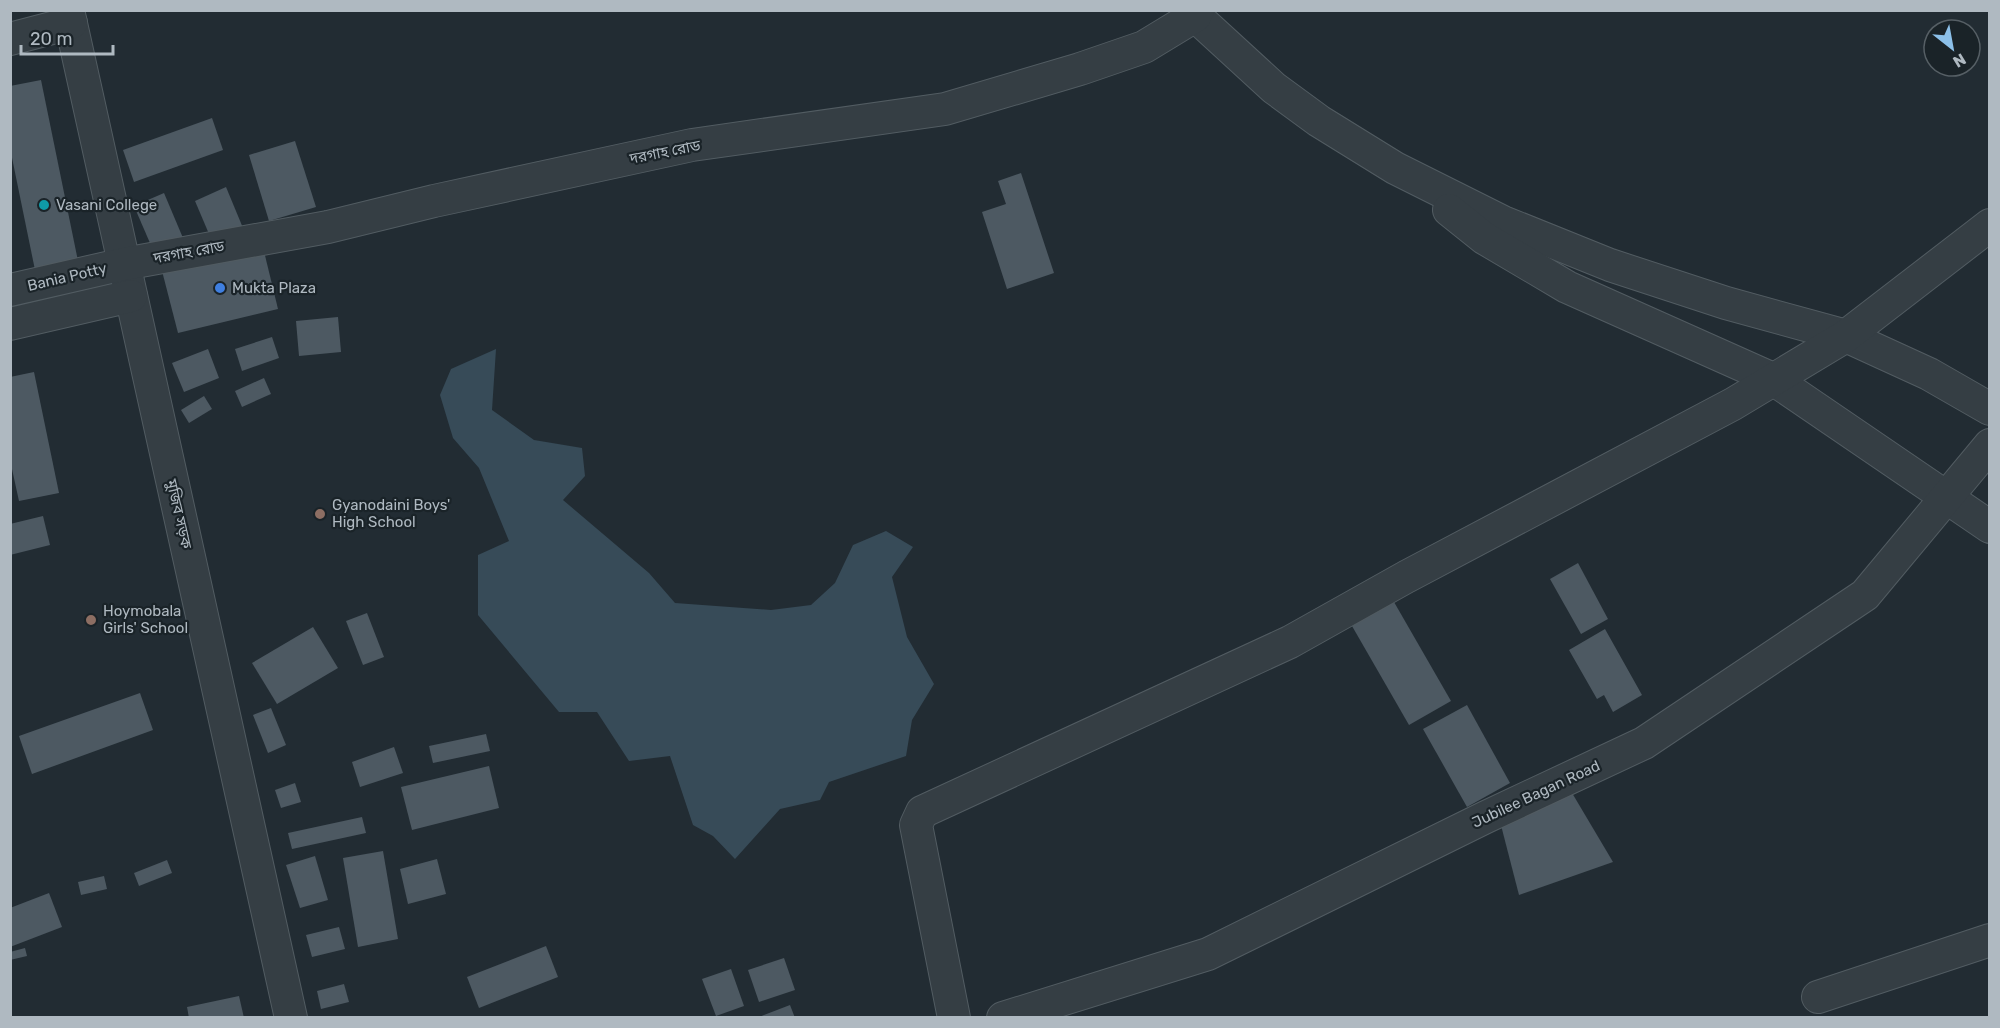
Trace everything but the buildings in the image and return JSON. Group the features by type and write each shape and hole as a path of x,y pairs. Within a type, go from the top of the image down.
{"street":[{"path":"1194,12 1274,88 1318,121 1395,168 1503,222 1610,265 1726,303 1846,336 1929,374 1989,409"},
{"name":"দরগাহ রোড","path":"124,264 328,227 434,201 692,145 945,109 1080,69 1144,47 1194,12"},
{"path":"10,39 69,17"},
{"name":"মুজিব সড়ক","path":"69,17 291,1017"},
{"path":"1395,168 1484,237 1567,287 1773,379 1989,527"},
{"path":"954,1017 916,825 922,812 1290,642 1406,577 1733,404 1846,336 1989,225"},
{"name":"Bania Potty","path":"10,290 124,264"},
{"path":"10,324 131,296"},
{"name":"Jubilee Bagan Road","path":"1003,1017 1208,954 1486,817 1644,743 1865,595 1989,445"},
{"path":"1818,997 1989,940"}],"water":[{"path":"496,349 492,410 534,440 582,448 585,476 563,500 649,573 675,603 771,610 811,605 835,583 853,545 886,531 913,547 892,577 907,637 934,684 912,720 906,756 829,782 820,800 780,809 735,859 713,836 693,825 670,756 629,761 597,712 559,712 478,615 478,555 509,541 479,468 453,438 440,395 451,369"}],"place":[{"name":"Vasani College","path":"44,205"},
{"name":"Mukta Plaza","path":"220,288"},
{"name":"Gyanodaini Boys' High School","path":"320,514"},
{"name":"Hoymobala Girls' School","path":"91,620"}]}
